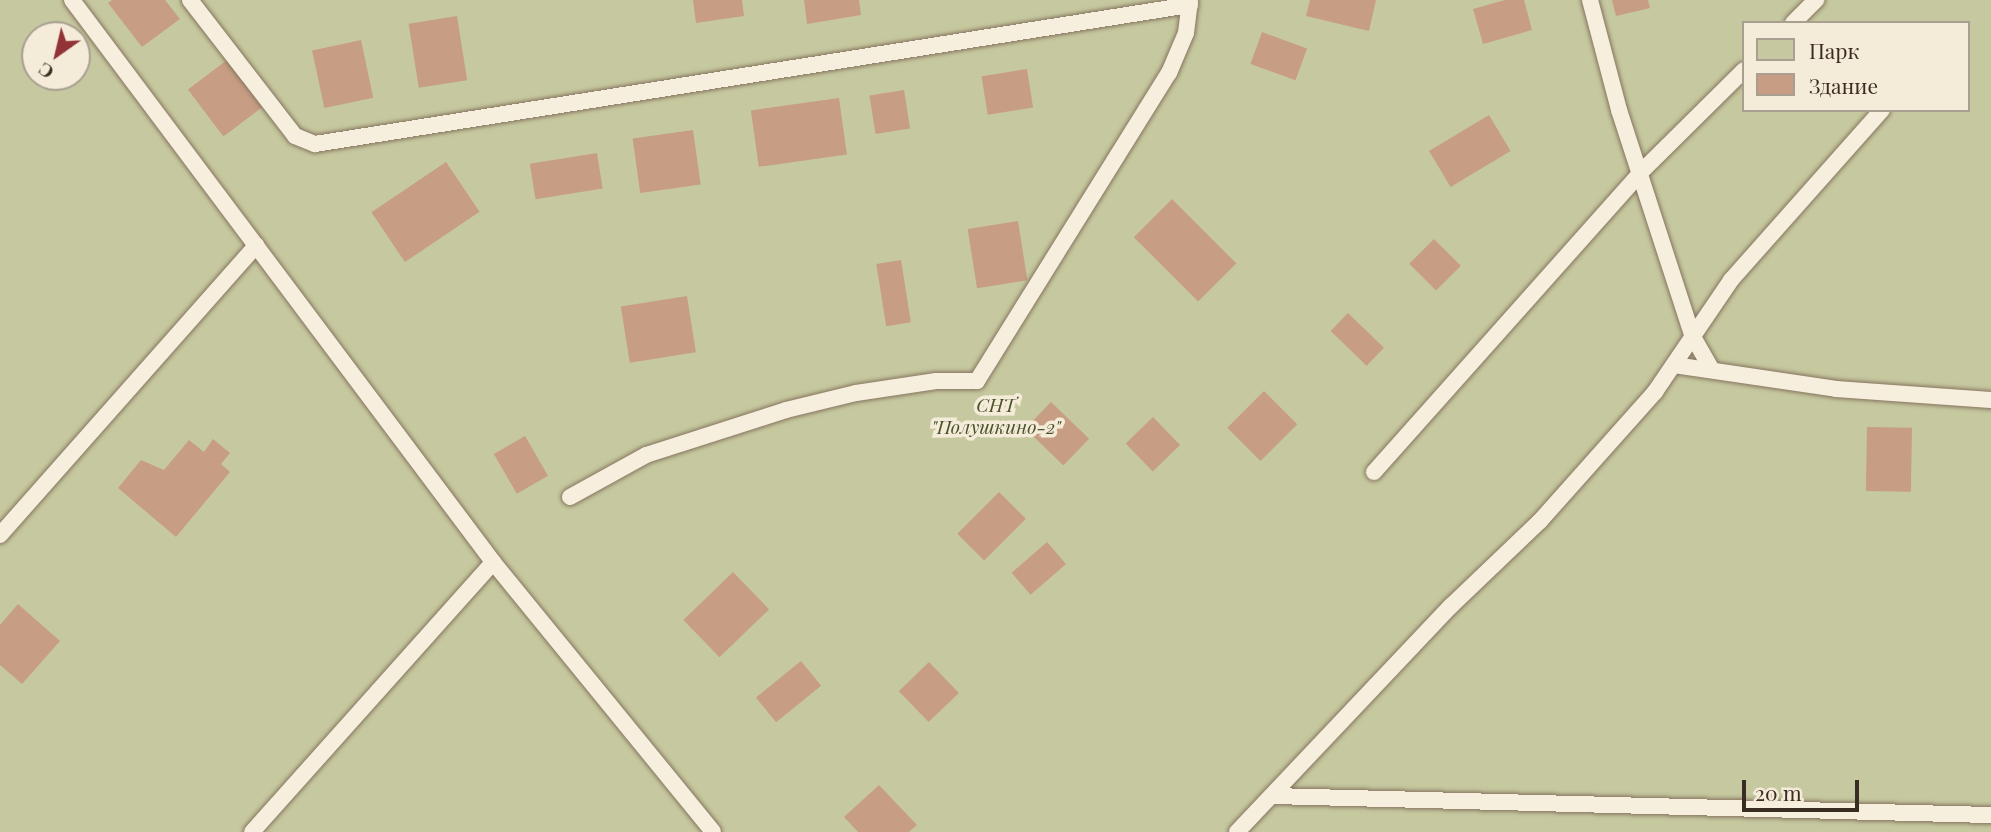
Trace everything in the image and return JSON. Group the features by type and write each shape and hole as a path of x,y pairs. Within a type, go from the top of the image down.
{"lane":[{"path":"72,0 493,562 713,832"},
{"path":"190,0 295,136 315,144 1190,2 1186,33 1169,73 977,381 936,381 856,393 786,410 646,455 570,497"},
{"path":"1590,0 1640,173 1692,335 1712,370"},
{"path":"1795,21 1816,0"},
{"path":"1374,472 1640,173 1742,72"},
{"path":"1237,832 1451,606 1540,521 1674,365 1731,280 1880,112"},
{"path":"0,535 257,245"},
{"path":"1674,365 1836,389 1991,401"},
{"path":"252,832 493,562"},
{"path":"1273,796 1991,815"}],"green space":[{"name":"СНТ \"Полушкино-2\"","path":"0,0 1991,0 1991,832 0,832"}],"building":[{"path":"112,0 165,0 180,19 142,47 108,3"},
{"path":"693,0 742,0 744,16 696,23"},
{"path":"804,0 859,0 861,15 807,24"},
{"path":"1310,0 1376,0 1369,31 1306,16"},
{"path":"1505,0 1524,0 1532,30 1483,44 1473,9"},
{"path":"1612,0 1648,0 1650,8 1616,16"},
{"path":"457,16 467,80 419,88 409,24"},
{"path":"1262,32 1307,48 1295,80 1250,64"},
{"path":"361,40 373,98 324,108 312,50"},
{"path":"227,60 263,107 223,137 188,89"},
{"path":"1027,69 1033,108 988,115 982,76"},
{"path":"904,90 910,129 876,134 869,95"},
{"path":"839,98 847,154 759,167 751,110"},
{"path":"1489,115 1511,151 1451,187 1429,151"},
{"path":"693,130 701,184 640,193 633,138"},
{"path":"597,153 603,189 535,199 530,164"},
{"path":"446,162 480,212 405,262 371,212"},
{"path":"1172,199 1236,263 1198,302 1134,237"},
{"path":"1018,221 1027,280 977,288 968,229"},
{"path":"1434,239 1461,266 1436,291 1409,264"},
{"path":"901,260 911,322 886,326 876,264"},
{"path":"687,296 696,352 630,363 621,306"},
{"path":"1348,313 1384,348 1367,366 1331,331"},
{"path":"1264,391 1297,424 1260,461 1227,428"},
{"path":"1051,402 1089,439 1063,465 1025,429"},
{"path":"1153,417 1180,445 1153,471 1126,443"},
{"path":"1867,427 1912,428 1911,492 1866,491"},
{"path":"525,436 548,476 517,494 494,454"},
{"path":"213,439 230,453 221,464 230,472 176,537 118,488 141,460 164,470 189,440 204,452"},
{"path":"999,492 1026,519 984,561 957,534"},
{"path":"1047,542 1066,564 1031,595 1012,573"},
{"path":"733,572 769,609 719,657 683,620"},
{"path":"18,604 60,641 22,684 0,665 0,625"},
{"path":"801,661 821,686 776,722 756,698"},
{"path":"929,662 959,693 929,722 899,691"},
{"path":"879,785 917,825 909,832 858,832 844,817"}]}
